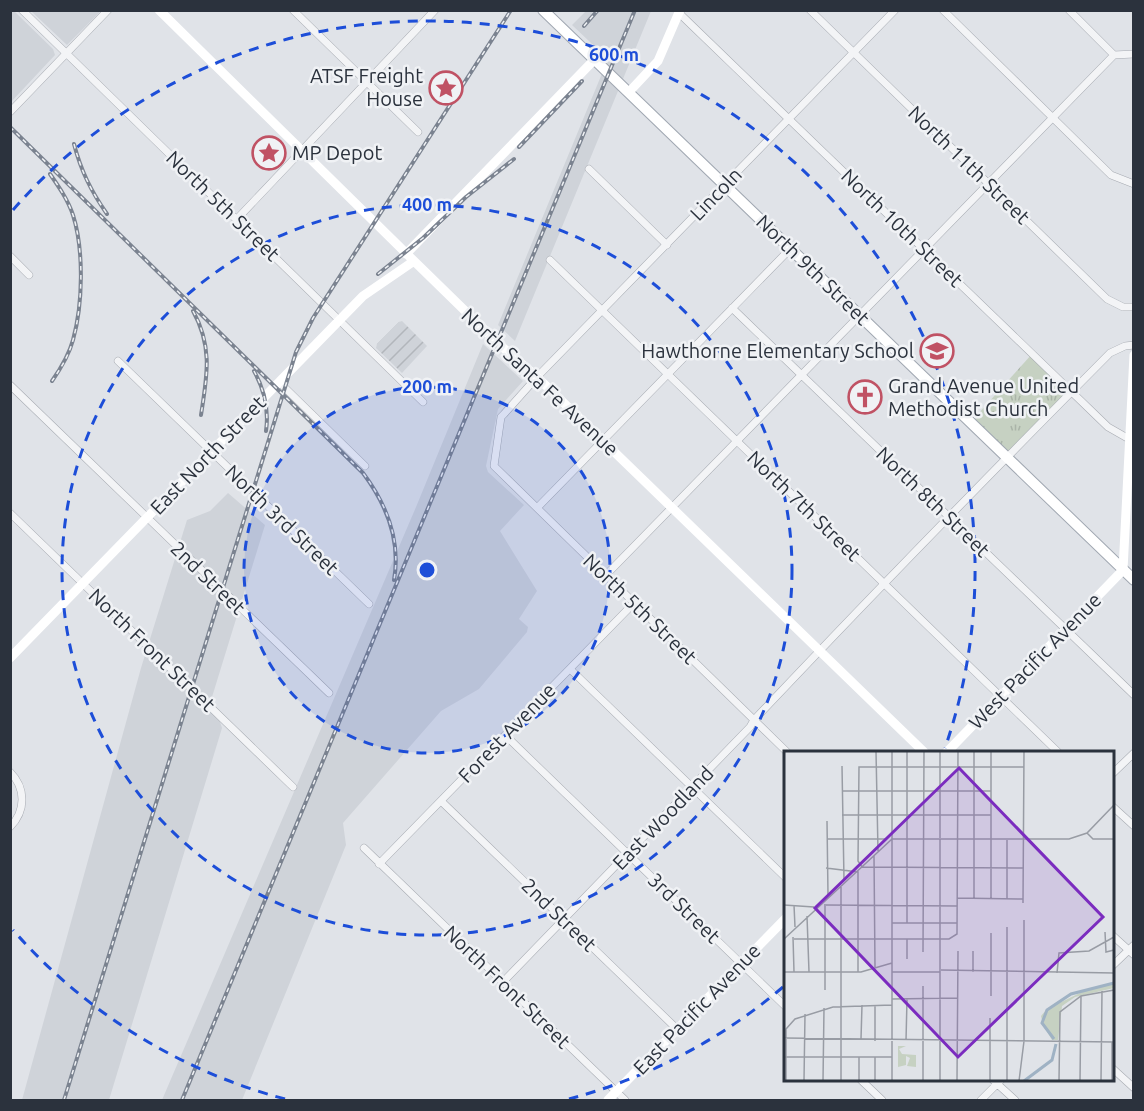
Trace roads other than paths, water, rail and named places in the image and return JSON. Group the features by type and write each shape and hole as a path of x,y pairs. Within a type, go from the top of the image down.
{"main road":[{"name":"North Santa Fe Avenue","path":"159,10 406,254 500,345 537,377 922,751"},
{"name":"North 9th Street","path":"543,10 1134,580"},
{"path":"629,92 658,61 680,12"},
{"path":"406,254 594,60"},
{"name":"East North Street","path":"10,658 363,296 414,261"},
{"path":"1123,570 1131,468 1129,439 1134,355"},
{"name":"West Pacific Avenue","path":"948,751 1123,570"},
{"name":"East Pacific Avenue","path":"608,1101 784,920"}],"street":[{"name":"North 5th Street","path":"22,10 423,402"},
{"path":"10,112 108,10"},
{"path":"293,10 418,132"},
{"name":"North 11th Street","path":"810,10 1107,299 1123,308 1134,307"},
{"name":"Lincoln","path":"494,466 501,417 537,377 895,10"},
{"path":"943,10 1111,175 1134,184"},
{"path":"1069,10 1114,55"},
{"path":"237,219 303,152 430,12"},
{"name":"North 10th Street","path":"680,12 1071,392 1108,427 1129,439"},
{"path":"606,575 1114,55 1134,54"},
{"path":"589,169 667,245"},
{"path":"537,508 790,248"},
{"path":"10,256 29,275"},
{"name":"North 7th Street","path":"550,260 1056,751"},
{"name":"North 8th Street","path":"732,308 1134,695"},
{"name":"East Woodland","path":"502,983 750,728 754,720 948,516 1110,352 1134,345"},
{"name":"North 3rd Street","path":"118,361 369,604"},
{"path":"279,382 365,466"},
{"name":"2nd Street","path":"10,386 329,693"},
{"name":"North 5th Street","path":"494,466 785,751"},
{"name":"North Front Street","path":"10,513 293,788"},
{"name":"Forest Avenue","path":"379,864 634,603"},
{"path":"570,669 784,876"},
{"name":"3rd Street","path":"505,735 784,1005"},
{"path":"1114,773 1134,753"},
{"path":"10,772 17,779 23,799 16,822 10,827"},
{"name":"2nd Street","path":"441,801 677,1029"},
{"path":"1114,807 1134,826"},
{"name":"North Front Street","path":"364,848 625,1101"},
{"path":"1114,936 1132,950 1114,965"},
{"path":"1114,1069 1134,1088"},
{"path":"862,1081 882,1101"},
{"path":"981,1101 997,1081 1015,1101"}],"railway":[{"path":"64,1100 296,352 313,318 511,10"},
{"path":"584,26 598,10"},
{"path":"182,1100 635,10"},
{"path":"519,147 582,81"},
{"path":"10,127 363,473 372,485 390,523 394,537 396,565 394,580"},
{"path":"74,144 87,180 107,214"},
{"path":"378,274 423,238 466,197 514,159"},
{"path":"50,174 73,215 79,244 81,277 79,310 73,340 52,381"},
{"path":"193,311 204,337 206,349 207,362 201,415"},
{"path":"254,371 265,400 266,431"}],"place":[{"name":"ATSF Freight House","path":"446,88"},
{"name":"MP Depot","path":"269,153"},
{"name":"Hawthorne Elementary School","path":"937,351"},
{"name":"Grand Avenue United Methodist Church","path":"865,397"}]}
